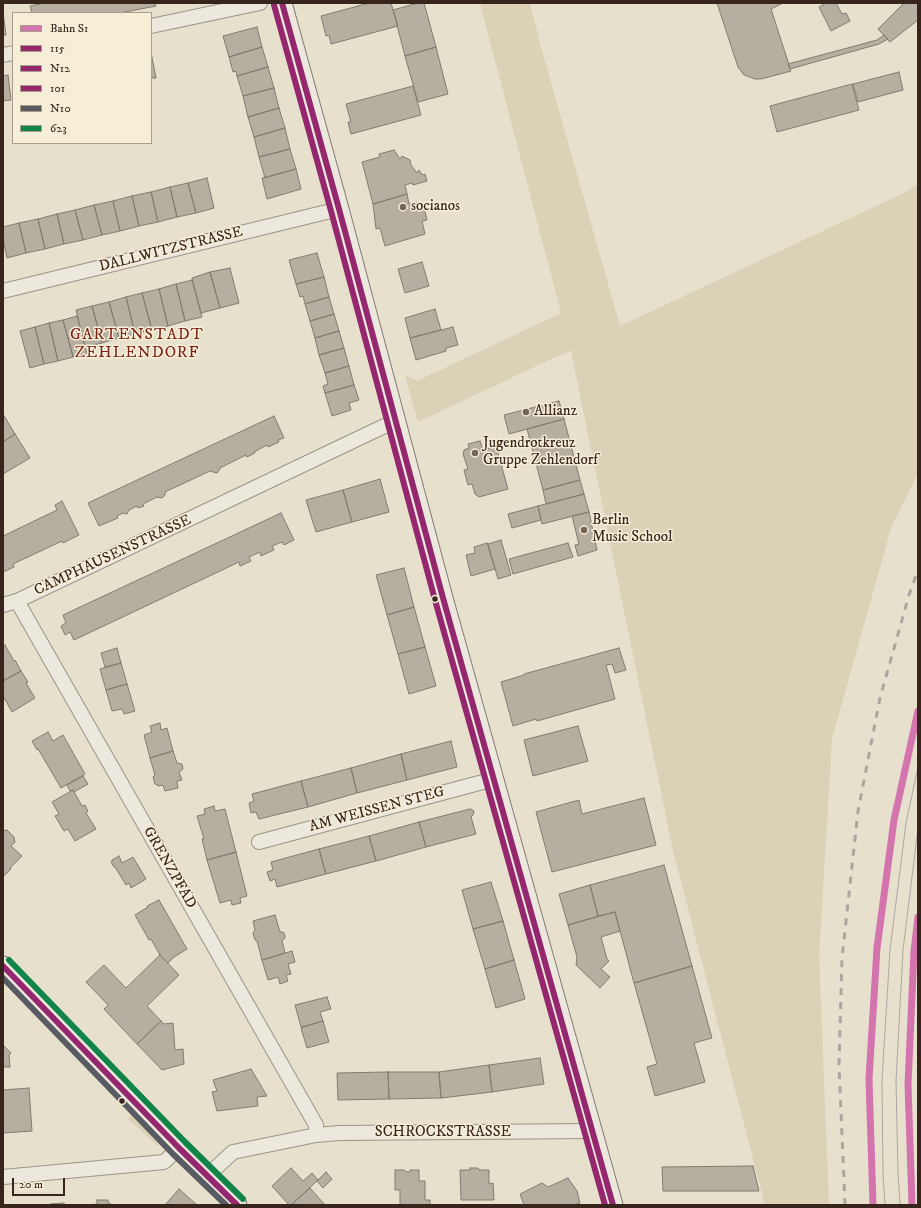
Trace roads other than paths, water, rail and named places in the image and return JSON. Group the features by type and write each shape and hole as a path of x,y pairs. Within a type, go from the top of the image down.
{"street":[{"path":"152,26 260,3"},
{"path":"282,3 339,209 443,598 613,1205"},
{"name":"DALLWITZSTRASSE","path":"3,291 339,209"},
{"name":"CAMPHAUSENSTRASSE","path":"3,605 17,601 395,422"},
{"name":"GRENZPFAD","path":"17,601 316,1125 316,1135"},
{"name":"AM WEISSEN STEG","path":"259,842 494,779"},
{"path":"3,966 179,1148 237,1205"},
{"name":"SCHROCKSTRASSE","path":"207,1176 233,1152 316,1135 339,1133 593,1131"},
{"path":"3,1177 164,1162 179,1148"}],"tram line":[{"path":"885,1205 883,1175 882,1080 890,950 906,823 918,767"},
{"path":"900,1205 896,1081 903,950 918,828"}],"railway":[{"path":"845,1205 839,1065 842,958 858,811 880,698 909,595 918,570"}],"rail line":[{"name":"S1","path":"873,1205 869,1079 877,948 894,820 918,711"},
{"name":"S1","path":"912,1205 908,1084 914,951 918,917"}],"place":[{"name":"socianos","path":"403,207"},
{"name":"Allianz","path":"526,412"},
{"name":"Jugendrotkreuz Gruppe Zehlendorf","path":"475,453"},
{"name":"Berlin Music School","path":"584,530"}],"district":[{"name":"GARTENSTADT ZEHLENDORF","path":"137,345"}]}
